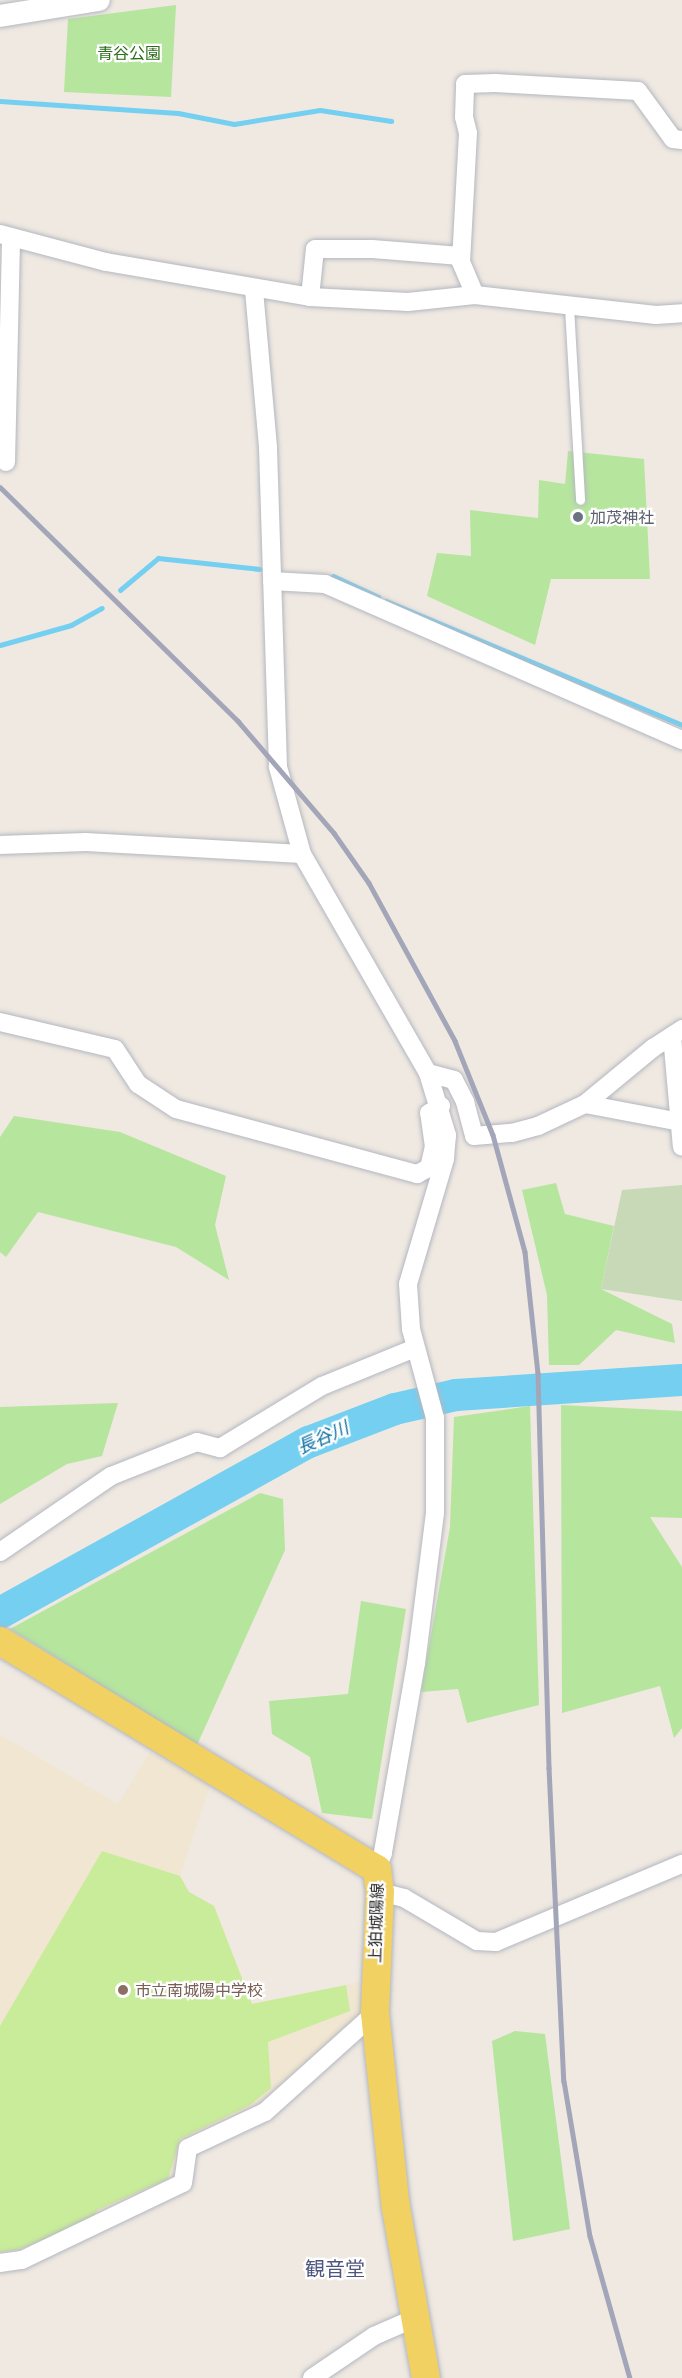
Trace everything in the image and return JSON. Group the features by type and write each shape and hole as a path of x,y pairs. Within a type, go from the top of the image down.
{"main road":[{"name":"上狛城陽線","path":"0,1641 378,1880 375,2013 396,2208 426,2378"}],"street":[{"path":"0,16 99,0"},
{"path":"475,295 461,256 468,133 464,117 465,84 495,82 638,91 673,139 682,140"},
{"path":"6,462 6,236 106,262 254,290 310,297 408,302 475,295 656,315 682,313"},
{"path":"310,297 315,249 372,249 461,256"},
{"path":"254,290 268,448 278,767 302,854 428,1073 441,1106 447,1135 445,1159 408,1284 415,1348 424,1387 435,1418 435,1513 416,1663 378,1880 477,1941 496,1942 682,1864"},
{"path":"272,581 325,584 682,740"},
{"path":"0,845 86,842 302,854"},
{"path":"0,1022 116,1049 138,1084 176,1109 417,1174 429,1168 434,1148 429,1113 441,1106"},
{"path":"428,1073 454,1080 465,1102 474,1136 538,1126 585,1104 677,1032"},
{"path":"677,1032 682,1147"},
{"path":"585,1104 680,1122"},
{"path":"0,1552 111,1476 197,1442 220,1448 322,1386 415,1348"},
{"path":"0,2263 22,2260 183,2183 188,2148 265,2112 375,2013"},
{"path":"312,2378 374,2336 414,2318"}],"lane":[{"path":"568,307 580,500"}],"shaded area":[{"name":"市立南城陽中学校","path":"0,1735 118,1804 150,1752 210,1785 180,1876 189,1892 214,1906 252,2004 360,1982 362,2012 257,2109 186,2143 173,2184 18,2253 0,2255"}],"green space":[{"name":"青谷公園","path":"176,5 171,97 64,92 68,19"},
{"path":"568,451 644,459 650,579 551,579 535,645 427,596 437,553 471,556 470,510 538,518 539,480 565,484"},
{"path":"14,1116 120,1132 226,1176 215,1225 229,1280 176,1247 38,1212 6,1257 0,1252 0,1137"},
{"path":"556,1183 565,1214 614,1226 601,1289 672,1324 675,1343 616,1330 579,1365 549,1365 547,1295 522,1190"},
{"path":"682,1185 682,1301 601,1289 622,1190"},
{"path":"118,1403 102,1456 67,1464 0,1504 0,1407"},
{"path":"561,1405 682,1411 682,1518 650,1517 682,1567 682,1728 674,1738 660,1686 562,1713"},
{"path":"530,1406 539,1705 467,1723 458,1689 421,1692 450,1527 454,1417"},
{"path":"260,1493 283,1499 285,1550 197,1745 10,1629"},
{"path":"361,1601 406,1609 372,1819 322,1813 310,1757 272,1734 269,1701 348,1694"},
{"name":"市立南城陽中学校","path":"102,1851 180,1876 189,1892 214,1906 252,2004 346,1985 350,2011 268,2042 271,2088 250,2105 180,2139 168,2179 97,2210 92,2220 17,2250 0,2252 0,2026"},
{"path":"515,2031 545,2034 570,2229 513,2241 492,2041"}],"waterway":[{"path":"0,101 178,113 234,124 320,110 391,121"},
{"path":"120,590 158,558 259,569"},
{"path":"333,576 378,597"},
{"path":"386,601 682,725"},
{"path":"0,645 71,625 102,608"},
{"name":"長谷川","path":"0,1613 309,1442 395,1409 456,1395 682,1380"}],"railway":[{"path":"0,487 238,721 334,833 369,883 455,1041 493,1135 525,1252 538,1373 549,1768 564,2081 590,2236 630,2378"}],"place":[{"name":"加茂神社","path":"578,517"},
{"name":"市立南城陽中学校","path":"123,1990"}],"district":[{"name":"観音堂","path":"335,2268"}]}
